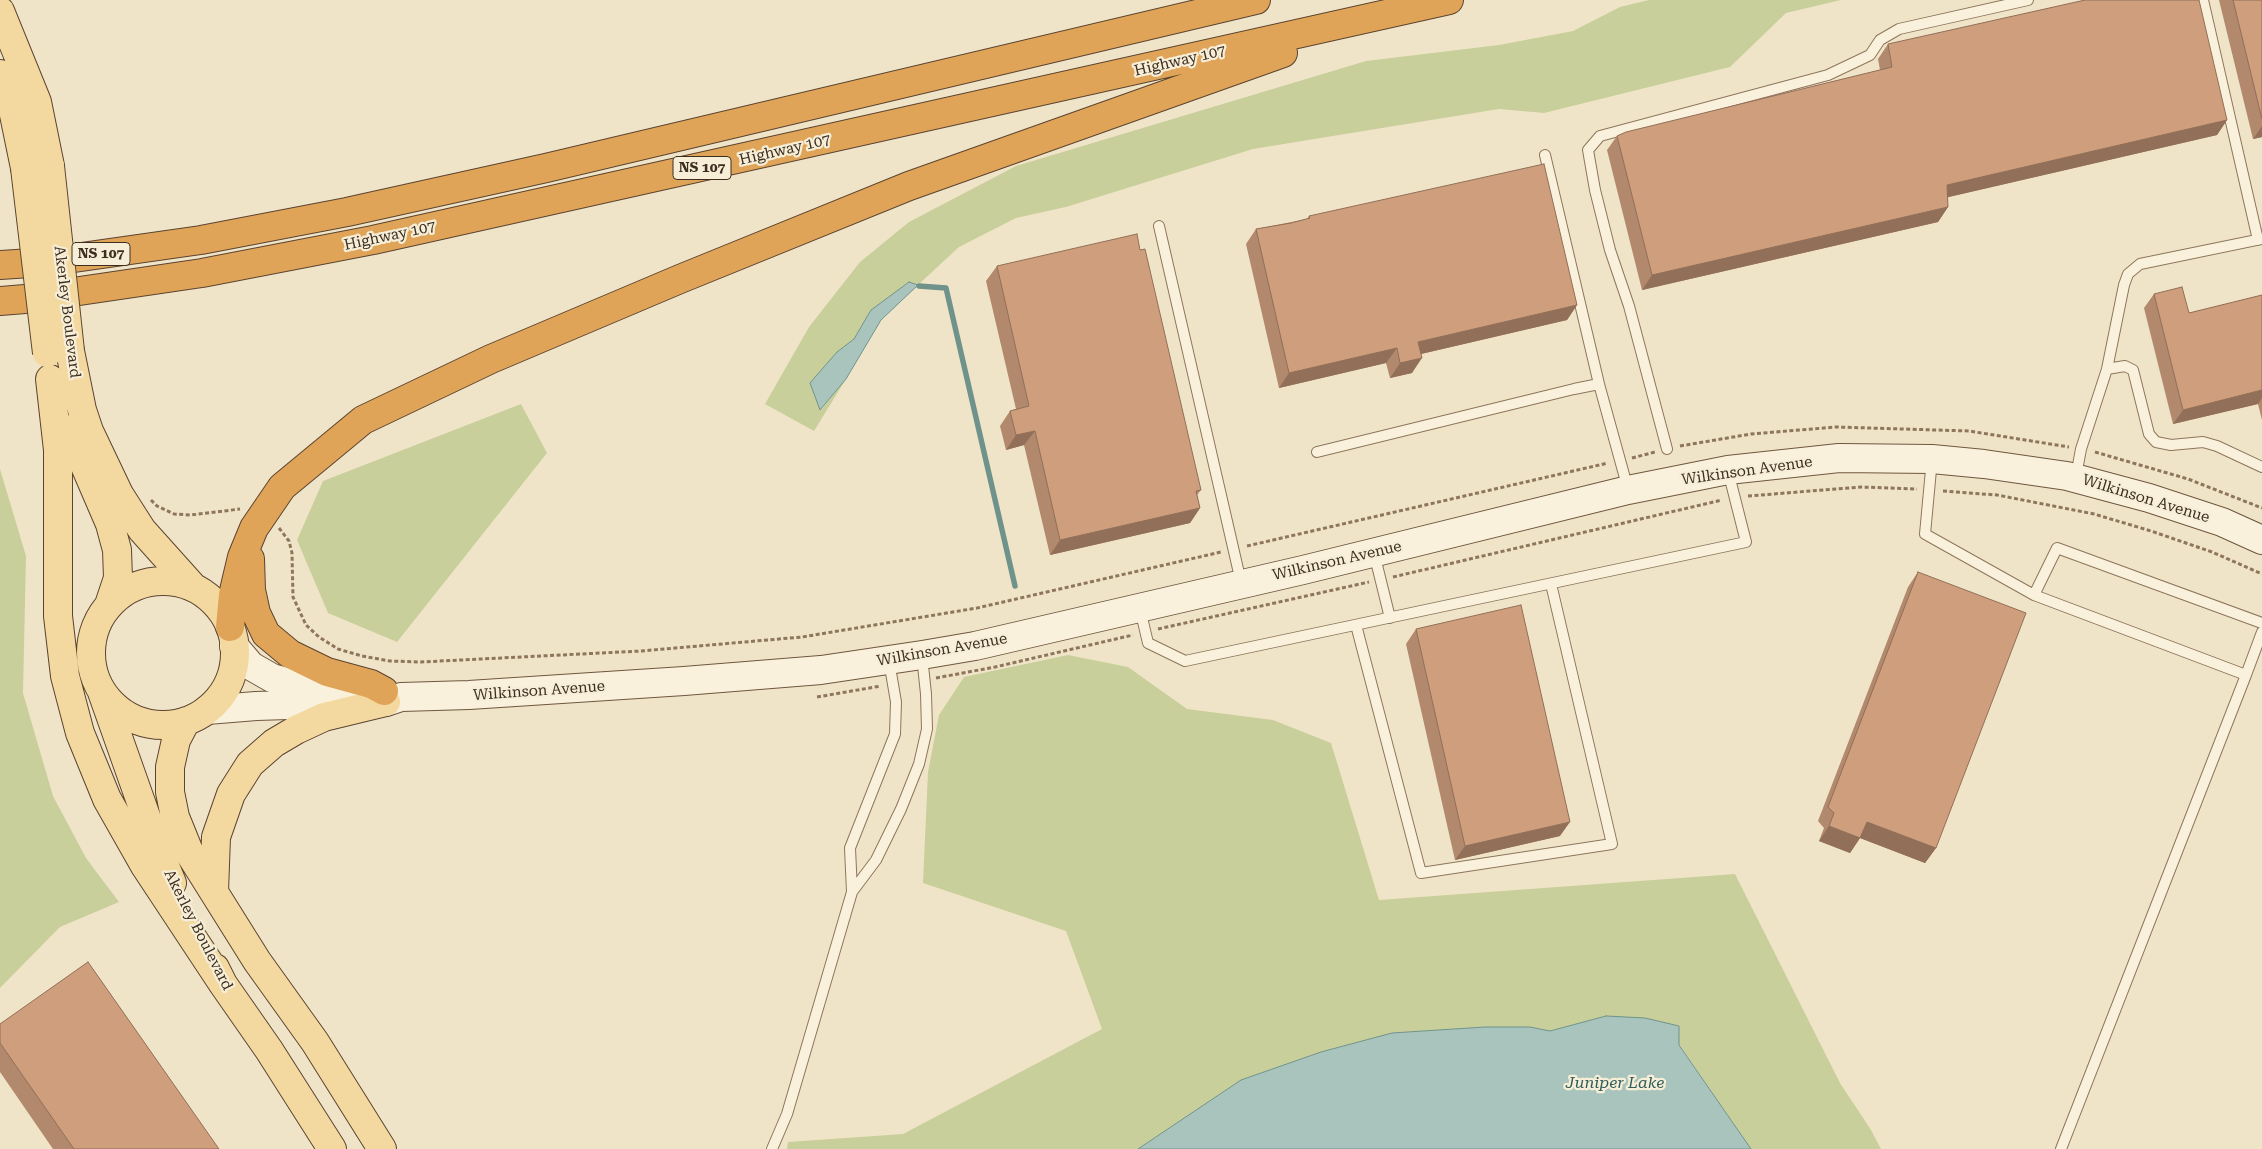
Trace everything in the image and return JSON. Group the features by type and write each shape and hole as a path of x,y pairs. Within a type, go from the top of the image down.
{"highway":[{"name":"NS 107","path":"0,265 46,262 201,240 347,212 546,168 1256,0"},
{"name":"Highway 107","path":"0,301 202,273 373,240 1449,0"},
{"path":"232,636 233,595 242,557 258,521 282,487 363,420 491,359 680,278 909,186 1400,12"},
{"path":"0,256 201,240"},
{"path":"258,521 250,564 251,590 256,613 266,634 290,654 327,672 371,684 390,697"}],"main road":[{"name":"Akerley Boulevard","path":"0,11 37,102 38,167 56,361 75,444 110,524 117,550 118,578 109,605"},
{"name":"Akerley Boulevard","path":"0,74 38,167"},
{"name":"Akerley Boulevard","path":"56,361 82,410 89,431 119,494 142,530 194,588"},
{"path":"56,361 58,616 65,676 80,733 107,799 145,866 223,984"},
{"path":"149,582 172,582 194,588 209,598 221,611 232,636 234,664 229,683 219,698 196,716 162,725 139,721 118,710 102,692 92,671 91,647 97,624 109,605 127,590 149,582"},
{"name":"Akerley Boulevard","path":"102,692 169,878 223,984 269,1050 332,1149"},
{"path":"214,892 216,837 231,794 250,764 274,743 324,717 390,697"},
{"name":"Akerley Boulevard","path":"196,716 176,740 170,766 170,792 175,817 190,854 257,961 315,1042 382,1149"}],"street":[{"name":"Wilkinson Avenue","path":"196,716 256,706 390,697 479,695 821,670 891,672 922,655 1142,619 1241,583 1628,490 1728,470 1839,458 1932,458 2076,478 2149,498 2222,522 2262,540"},
{"name":"Wilkinson Avenue","path":"232,636 251,666 272,678 306,687 390,697"}],"lane":[{"path":"1667,449 1629,306 1610,250 1595,190 1588,150 1600,136 1828,75 1870,55 1880,40 1899,29 2028,0"},
{"path":"2076,478 2081,449 2107,369 2124,285 2128,274 2140,264 2260,239 2203,0"},
{"path":"1545,155 1599,384 1628,490"},
{"path":"1158,226 1241,583"},
{"path":"2107,369 2125,366 2133,370 2149,434 2156,442 2171,445 2203,442 2217,446 2262,467"},
{"path":"1317,452 1599,384"},
{"path":"1932,458 1926,534 2034,595 2246,675"},
{"path":"1142,619 1148,643 1185,662 1746,542 1728,470"},
{"path":"2034,595 2056,548 2262,623"},
{"path":"1374,552 1390,618"},
{"path":"1356,625 1420,873 1612,844 1551,584"},
{"path":"2061,1149 2262,632"},
{"path":"852,892 876,860 901,809 919,764 927,729 922,655"},
{"path":"772,1149 787,1114 852,892 850,848 895,734 896,702 891,672"}],"path":[{"path":"934,679 995,668 1142,619 1381,580 1701,504 1735,498 1861,487 1908,488 1997,496 2094,514 2212,552 2262,574"},
{"path":"151,499 158,506 174,514 190,515 229,508 283,531 289,541 292,554 293,597 306,625 319,637 338,649 390,661 430,661 679,648 802,637 966,608"},
{"path":"817,697 891,672"}],"green space":[{"path":"1649,0 1841,0 1786,13 1730,67 1544,113 1499,109 1253,149 1066,207 1016,218 959,247 918,285 909,282 871,310 854,339 837,352 811,383 821,410 846,379 814,431 765,404 809,327 860,262 909,222 1016,166 1366,61 1499,45 1573,31 1620,7"},
{"path":"521,404 547,453 397,642 328,613 297,540 323,481"},
{"path":"0,469 26,556 23,693 53,796 86,858 119,902 60,927 0,988"},
{"path":"1068,655 1128,667 1187,709 1273,720 1331,743 1379,900 1735,874 1840,1083 1871,1130 1881,1149 1751,1149 1679,1044 1606,1016 1550,1031 1530,1027 1485,1027 1392,1033 1321,1052 1241,1080 1138,1149 787,1149 788,1142 903,1134 1102,1029 1066,931 923,883 928,772 939,715 964,677"}],"water":[{"path":"909,282 918,285 881,320 846,379 820,410 810,383 837,352 854,339 871,310"},
{"name":"Juniper Lake","path":"1606,1016 1645,1018 1679,1026 1679,1045 1751,1149 1138,1149 1241,1080 1321,1052 1392,1033 1485,1027 1530,1027 1550,1031"}],"building":[{"path":"2085,0 2199,0 2227,120 1947,185 1948,207 1652,275 1617,136 1626,132 1892,67 1888,44"},
{"path":"2233,0 2262,0 2262,119"},
{"path":"1544,164 1577,305 1418,342 1422,358 1400,363 1397,348 1289,373 1256,229 1291,223 1310,218 1309,216"},
{"path":"1137,234 1140,250 1145,249 1201,490 1196,491 1200,508 1060,540 1035,431 1016,435 1010,411 1029,406 997,266"},
{"path":"2182,287 2189,313 2262,295 2262,390 2183,410 2154,294"},
{"path":"1918,572 2026,613 1936,848 1867,822 1860,838 1829,826 1834,813 1828,807"},
{"path":"1521,605 1570,822 1465,846 1416,629"},
{"path":"88,962 219,1149 74,1149 0,1043 0,1024"}],"waterway":[{"path":"919,286 946,288 1015,586"}]}
